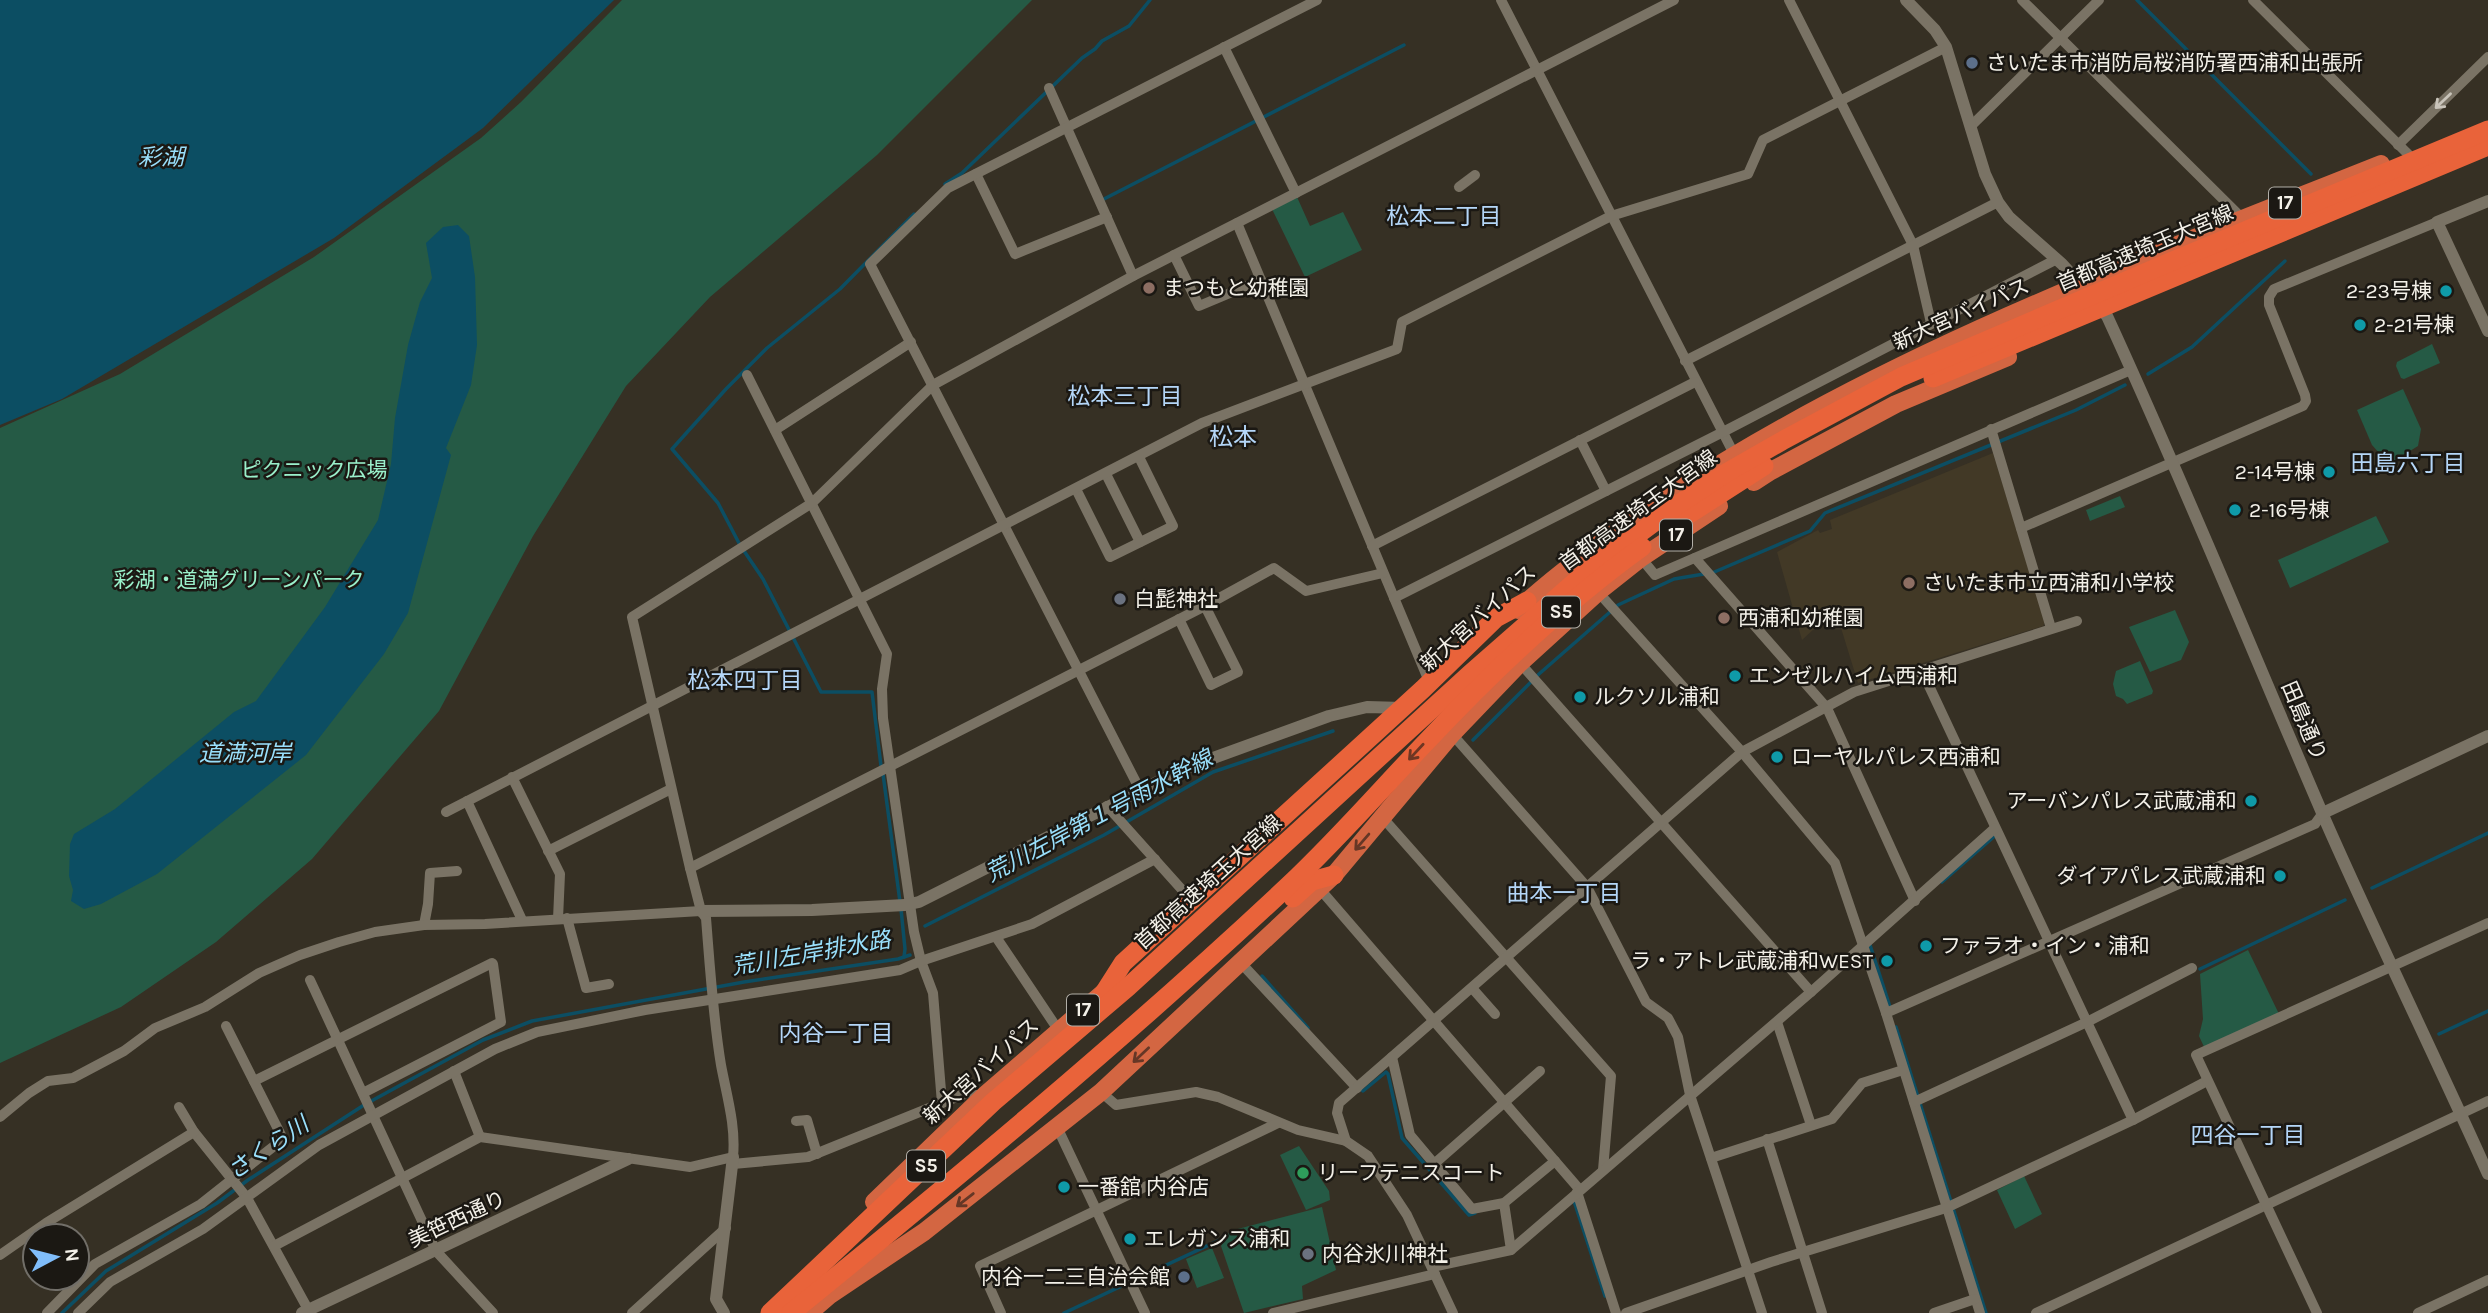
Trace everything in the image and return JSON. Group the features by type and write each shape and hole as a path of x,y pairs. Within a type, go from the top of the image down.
{"highway":[{"name":"新大宮バイパス","path":"757,1313 983,1098 1198,906 1527,601 1647,511 1734,454 1878,376 2403,149 2488,121"},
{"name":"首都高速埼玉大宮線","path":"770,1313 993,1102 1085,1023 1536,616 1629,540 1726,473 1839,408 1901,377 2488,130"},
{"name":"首都高速埼玉大宮線","path":"791,1313 902,1223 1139,1021 1290,884 1485,681 1545,626 1626,559 1683,517 1844,419 1907,389 2488,146"},
{"name":"17","path":"809,1313 830,1295 924,1232 1101,1092 1326,882 1452,734 1530,674 1608,603 1641,558 1771,471 1896,404 2488,155"},
{"name":"S5","path":"1085,1023 1123,963 1444,669 1496,618 1527,601"},
{"name":"17","path":"902,1223 985,1167 1148,1030 1312,881 1326,882"}],"street":[{"path":"1140,790 870,264 948,188 1317,0"},
{"path":"1501,0 1734,454"},
{"path":"724,1313 716,1299 735,1135 712,997 706,918 701,911 690,868 632,617 812,503 933,384 1133,276 1674,0"},
{"path":"1790,0 1913,245 1931,323"},
{"path":"1685,361 1997,202 1970,127 1946,47 1935,30 1906,0"},
{"path":"2022,0 2243,219"},
{"path":"1970,127 2099,0"},
{"path":"2253,0 2403,149 2488,57"},
{"path":"1224,47 1296,193"},
{"path":"446,811 1202,423 1397,349 1402,323 1611,216 1748,174 1763,140 1946,47"},
{"path":"1049,88 1133,276"},
{"path":"976,174 1016,254 1107,217"},
{"path":"1459,187 1475,175"},
{"path":"2021,528 2305,404 2305,395 2269,305 2269,297 2274,289 2488,201"},
{"name":"田島通り","path":"1997,202 2024,232 2057,259 2106,316 2174,462 2391,967 2488,1174"},
{"path":"2437,222 2488,331"},
{"path":"1237,223 1432,689"},
{"path":"1174,256 1199,306 1261,280"},
{"path":"1394,598 2057,259"},
{"path":"775,430 911,341"},
{"path":"1641,558 1655,575 2132,370"},
{"path":"747,375 887,654 882,689 884,770 903,905 933,993 942,1103"},
{"path":"1372,546 1695,382"},
{"path":"1991,429 2051,628"},
{"path":"1580,440 1606,491"},
{"path":"1076,489 1110,557 1173,526 1139,457"},
{"path":"1106,474 1140,542"},
{"path":"1695,558 1827,708 1915,901"},
{"path":"690,868 1205,606 1274,568 1306,591 1383,573"},
{"path":"1608,603 1742,752 1835,863 1886,1013 1980,1313"},
{"path":"1179,619 1211,685 1238,672 1205,606"},
{"path":"1346,1141 1337,1114 1339,1103 1742,752 1854,692 2077,621"},
{"path":"1922,671 2133,1120"},
{"path":"1530,674 1811,992"},
{"path":"1367,707 1380,723 1371,746"},
{"path":"0,1116 48,1081 74,1078 124,1051 155,1028 205,1007 259,973 339,942 375,932 425,925 485,928 522,920 903,905 935,895 1019,849 1182,769 1329,716 1367,707 1411,708 1452,734 1587,887 1646,1002 1668,1018 1678,1037 1690,1095 1762,1313"},
{"path":"1886,1013 2316,823 2323,813 2488,736"},
{"path":"512,777 560,874 563,919 586,988 609,984"},
{"path":"548,851 671,789"},
{"path":"467,801 522,920"},
{"path":"1107,806 1198,906"},
{"path":"1383,818 1611,1076 1603,1170"},
{"path":"1273,1313 1511,1250 1777,1022 1995,828"},
{"path":"78,1313 110,1282 203,1229 319,1145 372,1112 495,1049 537,1032 645,1010 712,997 900,970 920,959 1032,924 1155,859"},
{"path":"425,925 430,873 457,871"},
{"path":"1326,882 1434,1021 1578,1191 1616,1313"},
{"path":"2317,1313 2196,1055 2488,923"},
{"path":"996,937 1059,1031"},
{"path":"1241,962 1357,1088"},
{"path":"254,1081 492,963 501,1022 364,1095"},
{"path":"1913,1102 2087,1022 2192,968"},
{"path":"310,980 436,1251 490,1312"},
{"path":"1472,988 1495,1014"},
{"path":"1777,1022 1811,1125"},
{"path":"47,1313 95,1264 201,1205 283,1139 226,1026"},
{"path":"1392,1057 1410,1135 1472,1209 1504,1203 1555,1161"},
{"path":"1711,1158 1832,1119 1861,1083 1903,1070"},
{"path":"454,1071 480,1138"},
{"path":"1434,1164 1540,1071"},
{"path":"1626,1313 1947,1208 2133,1120 2207,1081"},
{"path":"274,1246 480,1138 690,1167 733,1161 808,1157 969,1092 983,1098"},
{"path":"1101,1092 1116,1105 1196,1092 1218,1097 1298,1130 1346,1141 1368,1156 1407,1215 1453,1313"},
{"path":"2040,1312 2488,1101"},
{"path":"179,1107 194,1132 245,1196 307,1312"},
{"path":"796,1121 807,1120 817,1154"},
{"path":"1001,1313 980,1266 1278,1123"},
{"path":"1057,1127 1145,1313"},
{"path":"0,1255 46,1223 194,1132"},
{"path":"1767,1139 1822,1313"},
{"name":"美笹西通り","path":"307,1312 628,1159"},
{"path":"1504,1203 1511,1250"},
{"path":"632,1313 726,1227"},
{"path":"2418,1313 2488,1280"},
{"path":"1934,1313 1975,1299"}],"shaded area":[{"name":"さいたま市立西浦和小学校","path":"1993,453 2045,622 2043,626 1858,683 1837,615 1827,617 1802,640 1777,552 1818,530 1820,533 1832,529 1830,520"}],"green space":[{"name":"彩湖・道満グリーンパーク","path":"622,0 1032,0 877,155 710,297 626,386 533,536 439,711 312,859 216,942 121,1007 0,1063 0,428 120,374 314,257 481,138 521,102"},
{"path":"1297,197 1310,226 1343,212 1362,250 1305,277 1272,209"},
{"path":"2432,344 2440,363 2401,378 2397,362"},
{"path":"2403,389 2421,429 2418,446 2389,464 2372,445 2357,410"},
{"path":"2120,496 2125,507 2090,521 2086,510"},
{"path":"2376,516 2389,542 2290,588 2278,560"},
{"path":"2175,610 2189,642 2181,660 2150,672 2129,627"},
{"path":"2140,661 2153,691 2152,694 2127,704 2116,696 2113,684 2116,671"},
{"path":"2248,950 2279,1014 2205,1049 2199,1036 2203,1019 2200,974"},
{"name":"リーフテニスコート","path":"1299,1146 1329,1191 1330,1200 1306,1210 1280,1155"},
{"path":"2024,1176 2042,1214 2015,1229 1997,1190"},
{"path":"1322,1207 1336,1270 1302,1286 1303,1299 1244,1313 1221,1246 1230,1231"},
{"path":"1212,1248 1224,1278 1197,1288 1186,1259"}],"water":[{"name":"彩湖","path":"0,0 614,0 483,128 334,238 62,399 0,425"},
{"name":"道満河岸","path":"458,225 469,236 475,277 477,345 471,385 446,448 451,455 408,613 384,654 306,755 157,874 101,904 84,909 71,901 73,890 69,876 70,844 74,834 115,809 234,712 256,701 325,607 378,520 391,464 395,418 408,345 420,302 432,278 426,243 443,227"}],"waterway":[{"path":"945,184 962,173 1082,58 1102,41 1129,26 1150,0"},
{"path":"2137,0 2311,174"},
{"path":"1104,199 1404,45"},
{"path":"881,766 872,692 821,692 763,579 740,545 718,503 672,449 767,348 840,289 914,214"},
{"path":"2148,374 2192,347 2285,261"},
{"path":"1712,573 1810,531 1825,513 2076,410 2125,385"},
{"path":"1473,740 1539,674 1618,605 1674,579 1704,574"},
{"name":"荒川左岸第１号雨水幹線","path":"925,926 1104,835 1213,772 1333,731"},
{"name":"荒川左岸排水路","path":"883,774 900,902"},
{"path":"2372,888 2488,833"},
{"path":"1942,882 1997,834"},
{"path":"2200,969 2345,900"},
{"name":"荒川左岸排水路","path":"901,909 904,957"},
{"path":"1870,945 1891,1010"},
{"name":"さくら川","path":"62,1313 106,1271 217,1203 364,1105 483,1040 532,1021 910,955"},
{"path":"1262,976 1308,1028"},
{"path":"2439,1034 2488,1011"},
{"path":"1896,1027 1986,1313"},
{"path":"1359,1087 1363,1091 1386,1072 1388,1074 1402,1138 1469,1215 1475,1213"},
{"path":"1574,1201 1605,1296"},
{"path":"1064,1313 1226,1237"}],"place":[{"name":"さいたま市消防局桜消防署西浦和出張所","path":"1972,63"},
{"name":"まつもと幼稚園","path":"1149,288"},
{"name":"2-23号棟","path":"2446,291"},
{"name":"2-21号棟","path":"2360,325"},
{"name":"2-14号棟","path":"2329,472"},
{"name":"2-16号棟","path":"2235,510"},
{"name":"さいたま市立西浦和小学校","path":"1909,583"},
{"name":"白髭神社","path":"1120,599"},
{"name":"西浦和幼稚園","path":"1724,618"},
{"name":"エンゼルハイム西浦和","path":"1735,676"},
{"name":"ルクソル浦和","path":"1580,697"},
{"name":"ローヤルパレス西浦和","path":"1777,757"},
{"name":"アーバンパレス武蔵浦和","path":"2251,801"},
{"name":"ダイアパレス武蔵浦和","path":"2280,876"},
{"name":"ファラオ・イン・浦和","path":"1926,946"},
{"name":"ラ・アトレ武蔵浦和WEST","path":"1887,961"},
{"name":"リーフテニスコート","path":"1303,1173"},
{"name":"一番舘 内谷店","path":"1064,1187"},
{"name":"エレガンス浦和","path":"1130,1239"},
{"name":"内谷氷川神社","path":"1308,1254"},
{"name":"内谷一二三自治会館","path":"1184,1277"}],"district":[{"name":"松本二丁目","path":"1444,216"},
{"name":"松本三丁目","path":"1125,396"},
{"name":"松本","path":"1233,437"},
{"name":"田島六丁目","path":"2408,463"},
{"name":"松本四丁目","path":"745,680"},
{"name":"曲本一丁目","path":"1564,893"},
{"name":"内谷一丁目","path":"836,1033"},
{"name":"四谷一丁目","path":"2248,1135"}],"park label":[{"name":"ピクニック広場","path":"314,470"}]}
